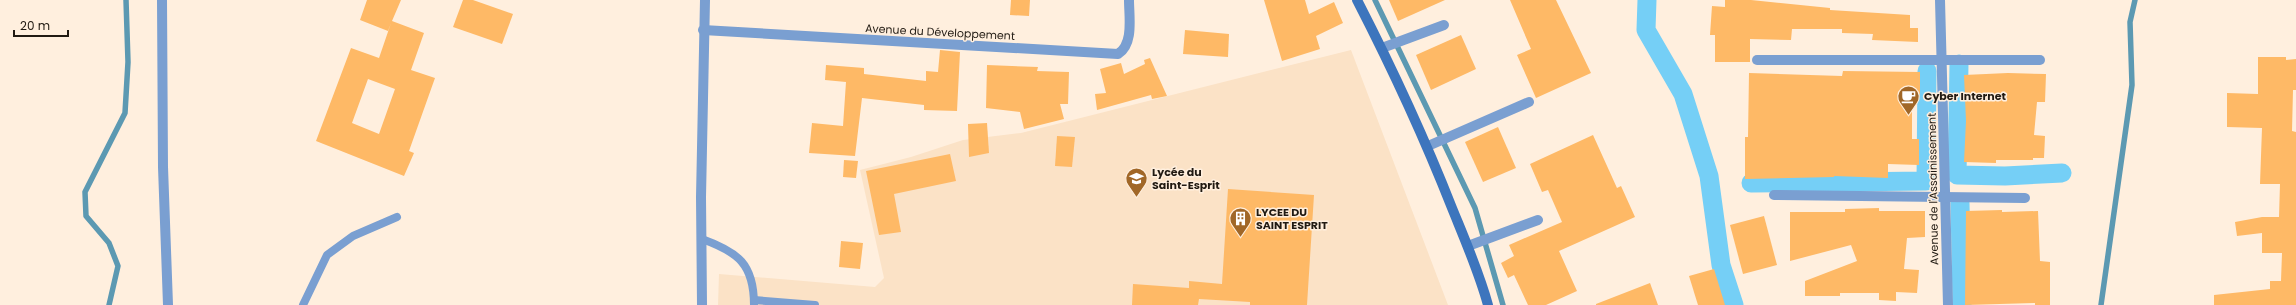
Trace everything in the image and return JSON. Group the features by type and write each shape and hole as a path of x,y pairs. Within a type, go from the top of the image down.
{"street":[{"path":"162,0 163,167 168,305"},
{"path":"702,305 703,30 705,0"},
{"name":"Avenue du Développement","path":"703,30 1118,54 1125,49 1128,41 1129,0"},
{"path":"1357,0 1382,48 1428,146 1468,246 1488,305"},
{"name":"Avenue de l'Assainissement","path":"1940,0 1943,61 1944,196 1948,305"},
{"path":"1382,48 1444,25"},
{"path":"1757,60 2040,60"},
{"path":"1428,146 1529,102"},
{"path":"1774,195 2025,198"},
{"path":"1468,246 1538,220"}],"lane":[{"path":"303,305 327,256 354,236 397,217"},
{"path":"702,239 725,247 741,259 751,276 754,302 815,305"}],"shaded area":[{"name":"Lycée du Saint-Esprit","path":"1351,50 1448,305 718,305 719,274 875,287 884,278 860,170 911,157 963,140 1021,133"}],"building":[{"path":"367,0 401,0 392,21 424,33 411,70 435,78 409,151 414,153 404,176 316,141 351,48 379,58 391,23 388,31 360,20","holes":["368,79 395,89 379,134 352,123"]},
{"path":"463,0 473,0 513,14 502,44 453,27"},
{"path":"1011,0 1030,0 1029,16 1010,15"},
{"path":"1264,0 1305,0 1309,14 1334,2 1343,23 1316,36 1320,49 1282,61"},
{"path":"1389,0 1445,0 1398,21"},
{"path":"1510,0 1556,0 1591,73 1536,98 1517,55 1531,49"},
{"path":"1725,0 1751,0 1830,8 1830,10 1910,15 1910,28 1918,28 1918,42 1872,40 1873,34 1842,33 1842,29 1792,29 1791,40 1750,39 1750,62 1715,62 1715,35 1710,35 1712,6 1725,7"},
{"path":"1185,30 1229,34 1228,57 1183,54"},
{"path":"1461,35 1476,69 1431,90 1416,55"},
{"path":"940,50 960,52 957,111 924,110 924,105 862,98 855,156 809,153 812,123 843,126 846,82 825,80 826,65 864,68 864,74 926,81 926,71 938,72"},
{"path":"2258,57 2286,57 2286,60 2296,59 2296,90 2293,90 2292,131 2296,132 2296,305 2214,305 2214,295 2270,289 2270,281 2281,281 2282,253 2262,253 2262,233 2237,236 2235,222 2262,217 2279,217 2280,184 2260,184 2262,128 2227,127 2227,93 2258,94"},
{"path":"1150,58 1167,96 1152,99 1151,95 1097,110 1095,94 1106,93 1100,69 1121,63 1124,74 1145,64 1144,60"},
{"path":"987,65 1038,67 1037,71 1069,72 1068,104 1060,104 1064,119 1024,129 1020,112 986,108"},
{"path":"1843,71 1920,72 1920,94 1912,94 1912,139 1919,139 1919,165 1888,164 1888,178 1834,176 1745,179 1745,137 1748,137 1749,73 1842,76"},
{"path":"2008,73 2046,74 2045,102 2037,102 2034,135 2045,136 2044,158 2033,158 2033,160 1996,160 1996,163 1964,162 1966,121 1964,75"},
{"path":"987,123 989,153 969,157 968,124"},
{"path":"1498,127 1516,168 1483,182 1465,142"},
{"path":"1593,135 1617,188 1621,186 1635,217 1559,251 1577,291 1546,305 1528,305 1514,275 1508,278 1501,263 1514,256 1509,245 1562,222 1548,190 1542,192 1530,164"},
{"path":"1057,136 1075,137 1072,167 1055,166"},
{"path":"950,154 956,181 894,194 901,232 879,235 866,171"},
{"path":"844,160 858,161 856,178 843,177"},
{"name":"LYCEE DU SAINT ESPRIT","path":"1228,189 1314,195 1307,305 1250,305 1250,302 1199,299 1198,305 1132,305 1133,284 1189,288 1189,281 1222,284"},
{"path":"1879,208 1879,211 1925,211 1925,237 1907,238 1904,269 1919,270 1917,293 1896,292 1896,301 1879,300 1879,293 1840,293 1840,296 1805,296 1805,281 1857,261 1851,245 1790,261 1790,212 1845,212 1845,209"},
{"path":"2002,210 2002,212 2038,211 2040,261 2050,262 2050,305 2035,305 2035,303 1965,305 1966,211"},
{"path":"1764,216 1777,265 1743,274 1730,225"},
{"path":"841,241 863,243 860,269 839,267"},
{"path":"1714,269 1725,305 1698,305 1689,276"},
{"path":"1650,283 1658,305 1596,305 1596,304"}],"waterway":[{"path":"109,305 118,266 109,243 86,216 85,192 125,113 128,62 126,0"},
{"path":"1375,0 1475,208 1503,305"},
{"path":"1647,0 1646,30 1683,94 1709,176 1721,265 1734,305"},
{"path":"2101,305 2132,85 2130,22 2135,0"},
{"path":"1959,64 1957,175 2005,176 2062,173"},
{"path":"1751,183 1926,181 1927,71"},
{"path":"1960,203 1962,305"}],"place":[{"name":"Cyber Internet","path":"1908,116"},
{"name":"Lycée du Saint-Esprit","path":"1136,198"},
{"name":"LYCEE DU SAINT ESPRIT","path":"1241,238"}]}
